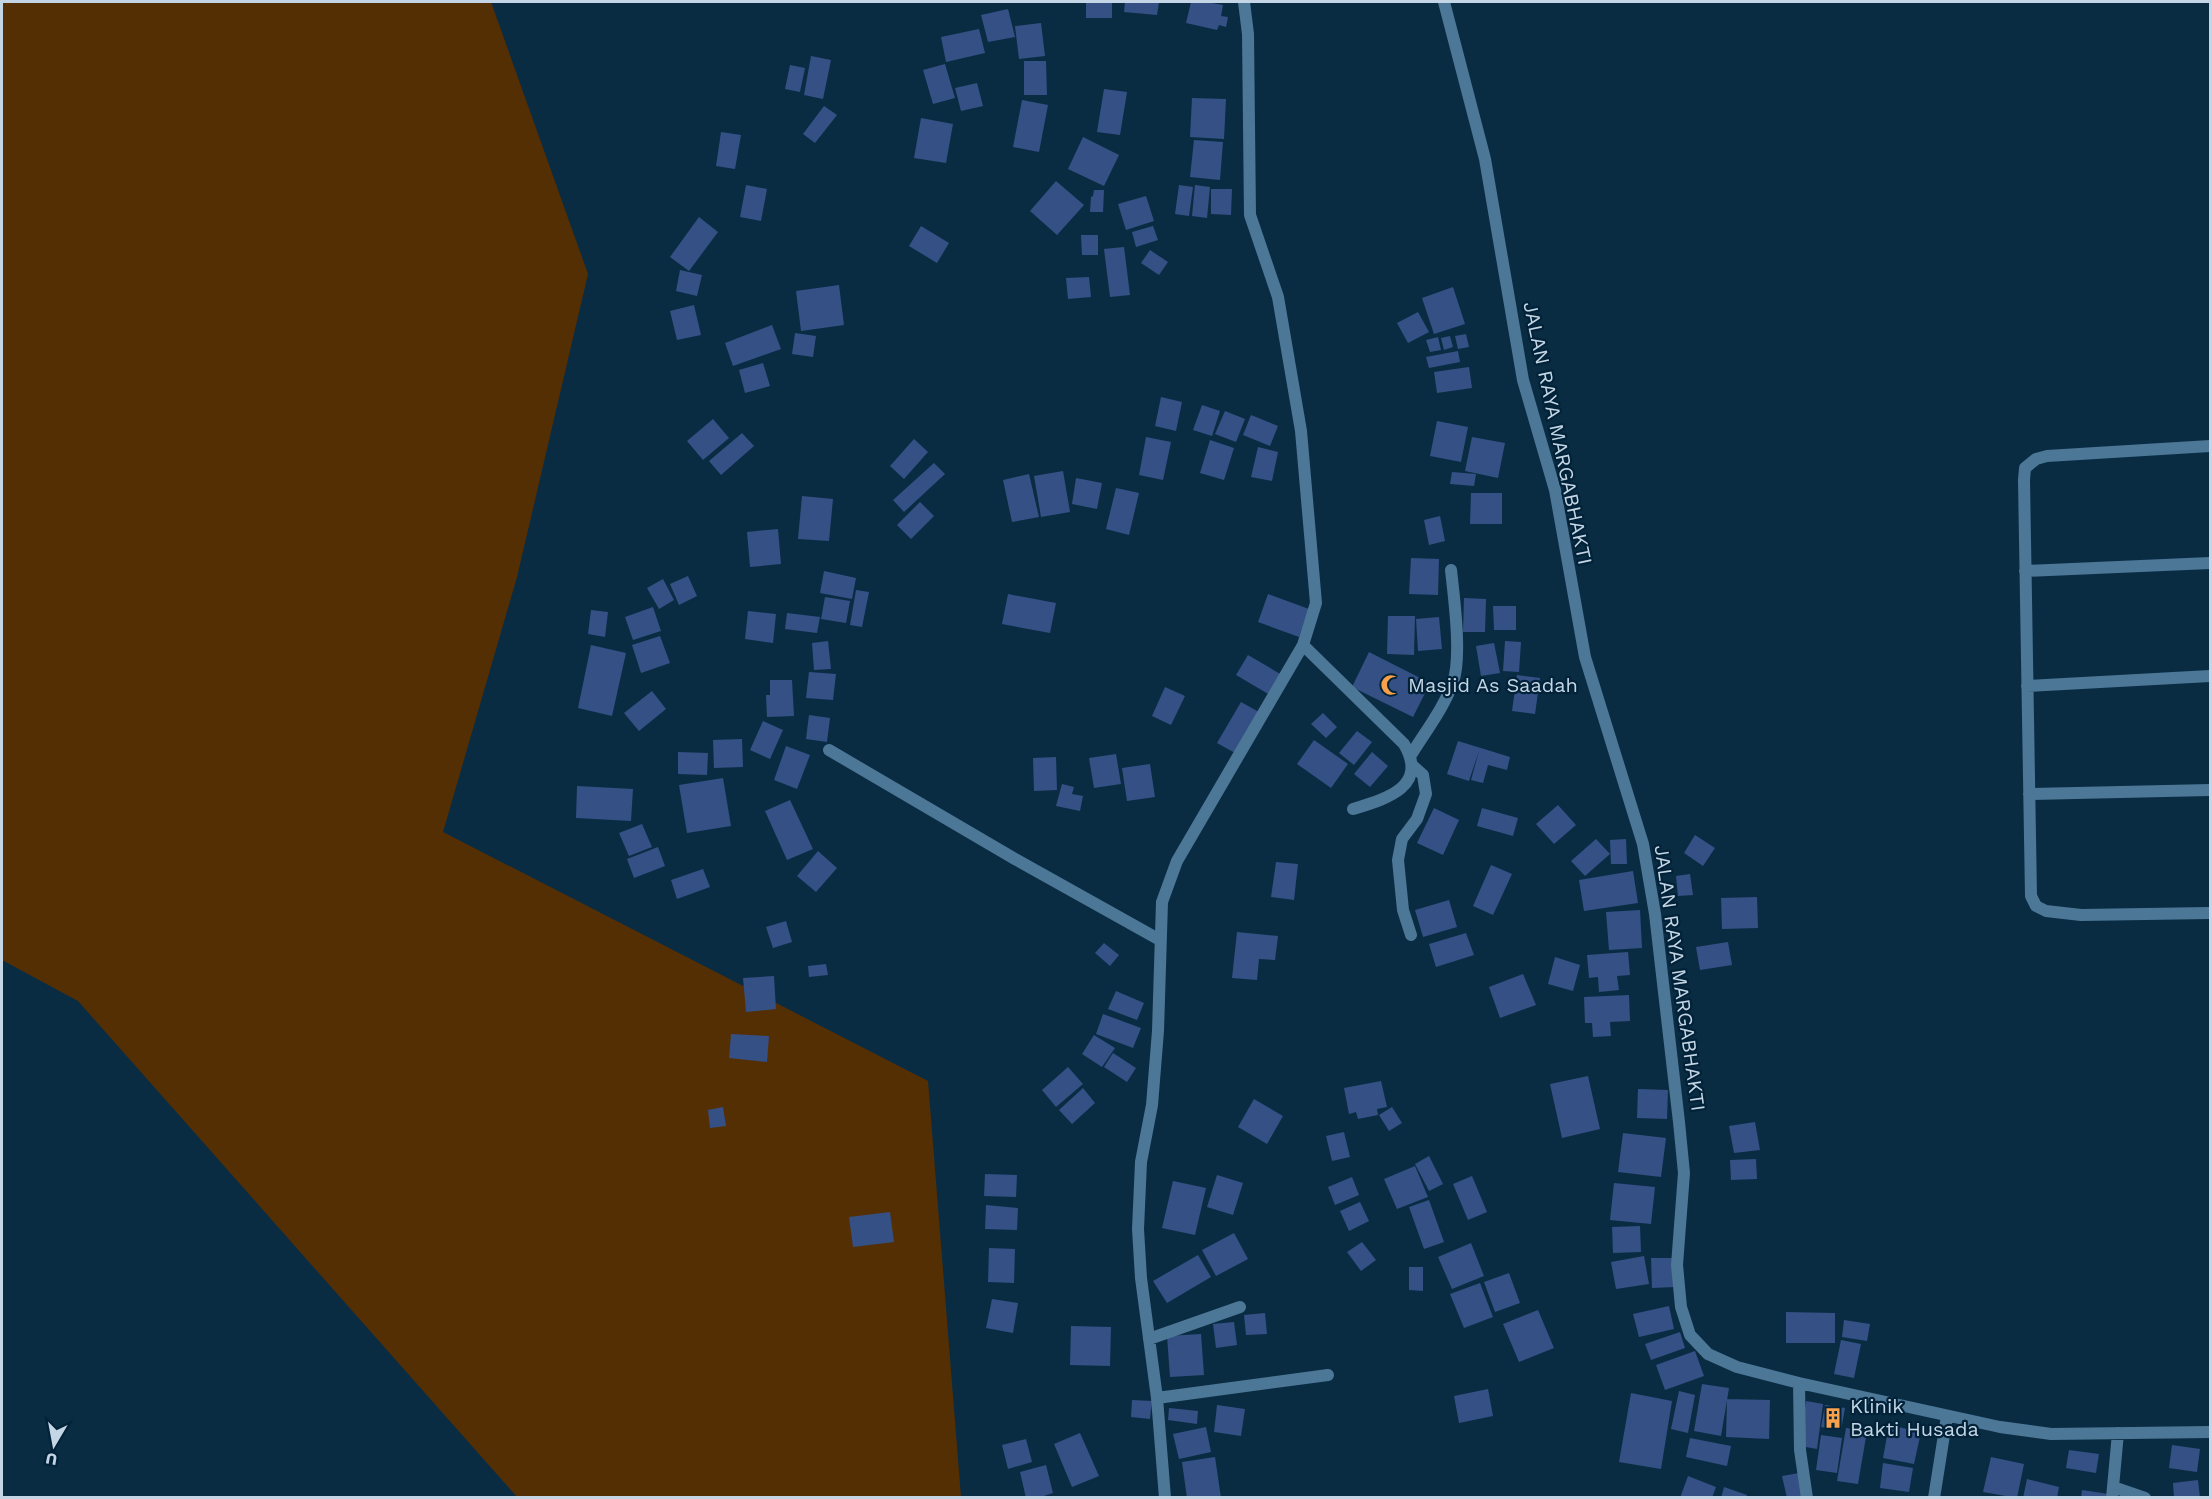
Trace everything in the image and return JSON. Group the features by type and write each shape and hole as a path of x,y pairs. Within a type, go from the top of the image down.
{"street":[{"path":"1165,1497 1138,1229 1142,1162 1152,1105 1158,1031 1162,902 1177,861 1303,645 1316,603 1301,431 1278,297 1250,215 1248,34 1244,2"},
{"name":"JALAN RAYA MARGABHAKTI","path":"1444,2 1485,159 1523,380 1555,490 1585,657 1633,807 1645,855 1655,914 1684,1173 1677,1265 1681,1307 1690,1335 1708,1354 1737,1367 2000,1427 2051,1434 2211,1432"},
{"path":"2211,446 2047,456 2036,459 2025,468 2024,480 2031,896 2036,906 2046,911 2081,915 2211,913"},
{"path":"2025,571 2211,563"},
{"path":"1353,809 1384,800 1405,786 1412,760 1454,681 1455,619 1451,570"},
{"path":"1303,645 1404,744 1423,775 1426,794 1416,819 1402,839 1398,860 1403,910 1411,935"},
{"path":"2027,686 2211,676"},
{"path":"829,750 1015,859 1160,940"},
{"path":"2029,794 2211,790"},
{"path":"1149,1339 1240,1307"},
{"path":"1156,1398 1328,1375"},
{"path":"1800,1383 1800,1450 1807,1497"},
{"path":"1934,1497 1947,1416"},
{"path":"2118,1433 2113,1492 2145,1497"}],"shaded area":[{"path":"2,2 491,2 588,274 517,577 443,832 928,1081 961,1497 517,1497 78,1001 2,960"}],"building":[{"path":"1086,2 1112,2 1112,18 1086,18"},
{"path":"1125,2 1159,2 1157,15 1124,12"},
{"path":"1191,2 1223,5 1221,16 1228,17 1226,27 1219,25 1217,30 1186,23"},
{"path":"1008,9 1015,37 988,42 981,15"},
{"path":"1041,23 1045,56 1019,59 1015,26"},
{"path":"979,29 985,53 946,62 941,37"},
{"path":"811,56 831,60 823,99 804,95"},
{"path":"1024,61 1046,61 1047,95 1024,95"},
{"path":"945,64 955,98 933,104 923,70"},
{"path":"790,65 805,68 800,92 785,89"},
{"path":"977,83 983,106 961,111 955,88"},
{"path":"1104,89 1127,92 1120,135 1097,132"},
{"path":"1192,98 1226,99 1224,139 1190,137"},
{"path":"1022,100 1048,105 1039,152 1013,147"},
{"path":"824,106 837,115 815,143 803,134"},
{"path":"921,118 953,124 946,163 914,158"},
{"path":"721,132 741,135 735,169 716,166"},
{"path":"1083,137 1119,155 1104,186 1068,169"},
{"path":"1194,140 1223,142 1220,180 1190,177"},
{"path":"1056,181 1084,205 1057,235 1030,211"},
{"path":"746,185 767,189 761,221 740,217"},
{"path":"1179,185 1193,187 1189,216 1175,214"},
{"path":"1195,185 1210,187 1207,218 1192,216"},
{"path":"1211,189 1232,189 1231,215 1211,214"},
{"path":"1094,190 1104,190 1103,212 1090,212"},
{"path":"1146,196 1154,221 1126,230 1118,204"},
{"path":"699,217 718,232 689,271 670,257"},
{"path":"921,226 949,243 937,263 909,246"},
{"path":"1153,226 1158,240 1136,247 1132,232"},
{"path":"1081,235 1098,235 1098,255 1082,255"},
{"path":"1124,247 1130,295 1110,297 1104,249"},
{"path":"1150,250 1168,262 1159,275 1141,263"},
{"path":"680,270 702,275 697,296 676,291"},
{"path":"1089,277 1091,297 1068,299 1066,278"},
{"path":"839,285 844,325 801,331 796,291"},
{"path":"1453,287 1465,324 1434,334 1422,298"},
{"path":"694,305 701,335 677,340 670,311"},
{"path":"1418,312 1429,332 1408,343 1397,323"},
{"path":"772,325 781,349 733,366 725,343"},
{"path":"795,333 816,336 813,357 792,354"},
{"path":"1466,334 1469,347 1458,349 1455,336"},
{"path":"1450,336 1453,347 1444,350 1441,338"},
{"path":"1438,337 1441,350 1430,352 1426,340"},
{"path":"1458,351 1460,362 1429,368 1426,357"},
{"path":"763,363 770,386 745,393 739,370"},
{"path":"1469,367 1472,388 1437,393 1434,372"},
{"path":"1161,397 1182,402 1176,431 1155,426"},
{"path":"1202,405 1220,411 1212,436 1193,430"},
{"path":"1225,411 1245,419 1236,442 1215,434"},
{"path":"1251,415 1278,426 1270,446 1243,435"},
{"path":"713,419 729,438 703,460 687,441"},
{"path":"1437,421 1468,427 1461,462 1430,456"},
{"path":"742,433 754,446 721,475 709,461"},
{"path":"1146,437 1171,442 1163,480 1139,475"},
{"path":"1472,437 1505,443 1498,478 1465,471"},
{"path":"914,439 928,452 904,479 890,466"},
{"path":"1210,440 1234,448 1224,480 1200,473"},
{"path":"1258,447 1278,452 1272,481 1251,477"},
{"path":"934,463 945,474 904,512 893,500"},
{"path":"1063,471 1070,512 1041,517 1034,476"},
{"path":"1452,472 1476,474 1474,486 1450,484"},
{"path":"1029,474 1039,517 1012,522 1003,480"},
{"path":"1076,478 1102,483 1097,509 1072,504"},
{"path":"1116,488 1139,493 1129,535 1106,529"},
{"path":"1471,493 1502,493 1502,524 1470,524"},
{"path":"802,496 833,499 829,541 798,539"},
{"path":"920,502 934,516 911,539 897,525"},
{"path":"1440,516 1445,541 1429,545 1424,520"},
{"path":"778,529 781,564 750,567 747,532"},
{"path":"1411,558 1439,559 1438,595 1409,594"},
{"path":"824,571 856,578 852,599 820,593"},
{"path":"688,576 697,596 679,605 670,584"},
{"path":"663,579 674,600 659,609 647,588"},
{"path":"856,590 869,592 862,627 850,625"},
{"path":"1008,594 1056,603 1050,633 1002,624"},
{"path":"1268,594 1309,609 1299,637 1258,622"},
{"path":"825,597 850,601 846,623 821,619"},
{"path":"1464,598 1486,599 1485,632 1463,632"},
{"path":"1493,606 1516,606 1516,630 1494,630"},
{"path":"653,607 661,631 633,640 625,617"},
{"path":"591,610 608,612 605,637 588,634"},
{"path":"748,611 776,614 773,643 745,639"},
{"path":"787,613 820,617 817,633 785,629"},
{"path":"1388,616 1415,616 1414,655 1387,654"},
{"path":"1439,617 1442,649 1418,651 1416,619"},
{"path":"660,636 670,663 641,673 632,645"},
{"path":"828,641 831,669 814,670 812,643"},
{"path":"1505,641 1521,642 1519,672 1503,671"},
{"path":"1494,643 1500,673 1481,676 1476,646"},
{"path":"591,645 626,653 612,716 578,708"},
{"name":"Masjid As Saadah","path":"1369,652 1430,683 1413,717 1352,687"},
{"path":"1248,655 1282,675 1270,695 1236,675"},
{"path":"809,672 836,674 833,700 806,698"},
{"path":"1517,675 1540,678 1535,714 1512,711"},
{"path":"770,680 792,680 794,716 767,717 766,695 770,695"},
{"path":"1165,687 1185,696 1171,725 1152,716"},
{"path":"652,691 666,709 639,731 624,713"},
{"path":"1241,702 1259,712 1235,753 1217,743"},
{"path":"1323,713 1337,727 1326,738 1311,724"},
{"path":"809,715 830,718 827,742 806,739"},
{"path":"763,721 783,730 770,759 750,750"},
{"path":"1357,731 1372,742 1354,765 1339,753"},
{"path":"742,739 743,767 714,768 713,740"},
{"path":"1314,740 1348,764 1331,788 1297,764"},
{"path":"1458,741 1510,757 1507,770 1488,765 1483,783 1471,780 1479,751 1469,781 1447,774"},
{"path":"786,746 810,755 797,789 774,780"},
{"path":"678,752 708,753 707,775 678,774"},
{"path":"1372,752 1388,766 1370,787 1354,774"},
{"path":"1116,754 1121,784 1094,788 1089,758"},
{"path":"1056,757 1057,790 1034,791 1033,758"},
{"path":"1150,764 1155,797 1127,801 1122,768"},
{"path":"723,778 731,826 687,833 679,785"},
{"path":"1062,784 1074,787 1072,794 1083,796 1080,811 1056,806"},
{"path":"577,786 633,789 631,821 576,818"},
{"path":"790,800 813,849 787,860 765,811"},
{"path":"1558,805 1576,825 1554,844 1536,824"},
{"path":"1434,808 1459,820 1443,855 1417,843"},
{"path":"1482,808 1518,818 1513,836 1477,826"},
{"path":"642,824 652,847 629,856 619,833"},
{"path":"1695,835 1715,848 1703,866 1684,853"},
{"path":"1596,839 1610,854 1585,876 1571,861"},
{"path":"1626,839 1627,864 1611,864 1610,840"},
{"path":"658,847 665,866 634,878 627,859"},
{"path":"818,851 837,868 816,892 797,876"},
{"path":"1276,862 1298,864 1294,900 1271,897"},
{"path":"1491,865 1512,874 1493,915 1473,906"},
{"path":"703,869 710,887 677,899 671,880"},
{"path":"1633,871 1638,903 1584,911 1579,880"},
{"path":"1690,874 1693,895 1678,896 1676,876"},
{"path":"1757,897 1758,928 1722,929 1721,898"},
{"path":"1449,900 1457,927 1423,937 1415,910"},
{"path":"1640,910 1642,948 1609,950 1606,912"},
{"path":"786,921 792,942 773,948 766,927"},
{"path":"1237,932 1278,936 1275,960 1259,959 1257,980 1232,978"},
{"path":"1466,933 1474,955 1436,967 1429,944"},
{"path":"1728,942 1732,965 1700,970 1696,947"},
{"path":"1104,943 1119,955 1110,966 1095,953"},
{"path":"1628,952 1630,975 1617,976 1619,990 1599,992 1598,977 1589,978 1587,955"},
{"path":"1555,957 1580,965 1573,991 1548,984"},
{"path":"826,964 828,975 809,977 808,966"},
{"path":"1523,974 1536,1005 1500,1018 1489,987"},
{"path":"774,976 776,1009 746,1012 743,978"},
{"path":"1116,991 1144,1003 1137,1020 1108,1009"},
{"path":"1629,995 1630,1021 1610,1022 1611,1036 1593,1037 1592,1023 1585,1023 1584,997"},
{"path":"1103,1014 1141,1028 1133,1048 1096,1034"},
{"path":"731,1034 769,1036 767,1062 729,1058"},
{"path":"1094,1035 1115,1048 1102,1067 1082,1054"},
{"path":"1113,1053 1136,1068 1127,1082 1104,1067"},
{"path":"1068,1067 1083,1084 1056,1107 1042,1090"},
{"path":"1588,1076 1600,1129 1562,1138 1550,1084"},
{"path":"1381,1081 1387,1107 1377,1109 1378,1115 1358,1119 1356,1112 1349,1114 1344,1088"},
{"path":"1083,1088 1095,1103 1072,1124 1059,1110"},
{"path":"1638,1089 1668,1090 1667,1119 1637,1118"},
{"path":"1254,1099 1283,1116 1267,1144 1238,1127"},
{"path":"723,1107 726,1126 710,1128 708,1110"},
{"path":"1392,1107 1402,1123 1389,1131 1379,1115"},
{"path":"1755,1122 1760,1150 1734,1153 1729,1126"},
{"path":"1344,1132 1350,1157 1332,1161 1326,1136"},
{"path":"1623,1133 1666,1138 1661,1177 1618,1172"},
{"path":"1429,1156 1443,1184 1429,1191 1415,1164"},
{"path":"1756,1159 1757,1179 1731,1180 1730,1160"},
{"path":"1415,1166 1428,1197 1397,1209 1384,1179"},
{"path":"985,1174 1017,1175 1016,1197 984,1196"},
{"path":"1217,1175 1243,1183 1233,1215 1207,1207"},
{"path":"1472,1176 1487,1212 1468,1220 1453,1184"},
{"path":"1352,1177 1359,1195 1335,1205 1328,1187"},
{"path":"1173,1181 1206,1188 1195,1235 1162,1228"},
{"path":"1614,1183 1655,1187 1651,1224 1610,1220"},
{"path":"1429,1200 1444,1242 1424,1249 1409,1207"},
{"path":"1360,1202 1369,1221 1349,1231 1340,1211"},
{"path":"986,1205 1018,1208 1017,1230 985,1229"},
{"path":"890,1212 894,1242 853,1247 849,1217"},
{"path":"1640,1226 1641,1252 1613,1253 1612,1227"},
{"path":"1234,1233 1248,1259 1216,1276 1202,1250"},
{"path":"1362,1242 1376,1260 1361,1271 1347,1252"},
{"path":"1471,1243 1484,1276 1452,1289 1438,1257"},
{"path":"989,1248 1015,1249 1014,1283 988,1282"},
{"path":"1198,1255 1211,1277 1167,1303 1153,1281"},
{"path":"1644,1256 1649,1284 1616,1289 1611,1262"},
{"path":"1651,1258 1674,1258 1675,1287 1652,1288"},
{"path":"1409,1267 1423,1267 1423,1291 1409,1290"},
{"path":"1509,1273 1520,1303 1495,1312 1484,1282"},
{"path":"1480,1283 1493,1317 1464,1328 1450,1294"},
{"path":"992,1299 1018,1303 1013,1333 986,1328"},
{"path":"1669,1306 1674,1329 1639,1337 1633,1314"},
{"path":"1538,1310 1554,1348 1519,1362 1503,1324"},
{"path":"1786,1312 1835,1313 1835,1343 1786,1343"},
{"path":"1265,1313 1267,1334 1246,1335 1244,1315"},
{"path":"1844,1320 1870,1324 1867,1341 1842,1337"},
{"path":"1234,1322 1237,1345 1216,1348 1213,1324"},
{"path":"1071,1326 1111,1327 1110,1366 1070,1365"},
{"path":"1680,1332 1685,1348 1651,1360 1645,1344"},
{"path":"1201,1334 1204,1375 1170,1377 1167,1336"},
{"path":"1841,1340 1861,1344 1854,1378 1834,1374"},
{"path":"1695,1351 1704,1376 1665,1390 1656,1365"},
{"path":"1702,1384 1729,1388 1721,1436 1694,1431"},
{"path":"1488,1389 1493,1416 1459,1423 1454,1396"},
{"path":"1679,1391 1695,1395 1688,1433 1671,1429"},
{"path":"1631,1393 1672,1401 1661,1469 1619,1462"},
{"path":"1727,1399 1770,1400 1769,1439 1726,1437"},
{"path":"1132,1400 1152,1401 1150,1419 1131,1417"},
{"path":"1806,1401 1823,1404 1817,1449 1800,1446"},
{"path":"1217,1405 1245,1409 1241,1436 1214,1432"},
{"name":"Klinik Bakti Husada","path":"1825,1405 1845,1408 1841,1430 1821,1427"},
{"path":"1169,1408 1198,1411 1197,1424 1168,1420"},
{"path":"1889,1425 1921,1432 1914,1464 1883,1458"},
{"path":"1206,1427 1211,1452 1179,1459 1173,1434"},
{"path":"1846,1428 1867,1431 1858,1484 1837,1481"},
{"path":"1080,1433 1099,1476 1072,1487 1054,1444"},
{"path":"1821,1435 1842,1438 1837,1473 1816,1470"},
{"path":"1690,1438 1731,1446 1727,1466 1686,1457"},
{"path":"1026,1439 1032,1462 1008,1469 1002,1445"},
{"path":"2172,1445 2200,1449 2197,1472 2169,1468"},
{"path":"2069,1450 2099,1454 2096,1473 2066,1468"},
{"path":"1215,1457 1221,1498 1187,1498 1182,1462"},
{"path":"1991,1457 2024,1464 2017,1498 1983,1492"},
{"path":"1883,1463 1913,1468 1909,1492 1880,1488"},
{"path":"1046,1465 1053,1493 1038,1498 1026,1498 1020,1472"},
{"path":"1799,1473 1804,1498 1787,1498 1782,1476"},
{"path":"1688,1476 1716,1487 1712,1498 1680,1498"},
{"path":"2027,1479 2059,1487 2057,1498 2023,1498"},
{"path":"2198,1480 2200,1498 2174,1498 2173,1483"},
{"path":"1724,1487 1747,1495 1746,1498 1721,1498"},
{"path":"2082,1490 2109,1494 2108,1498 2081,1498"}],"place":[{"name":"Masjid As Saadah","path":"1391,685"},
{"name":"Klinik Bakti Husada","path":"1833,1418"}]}
